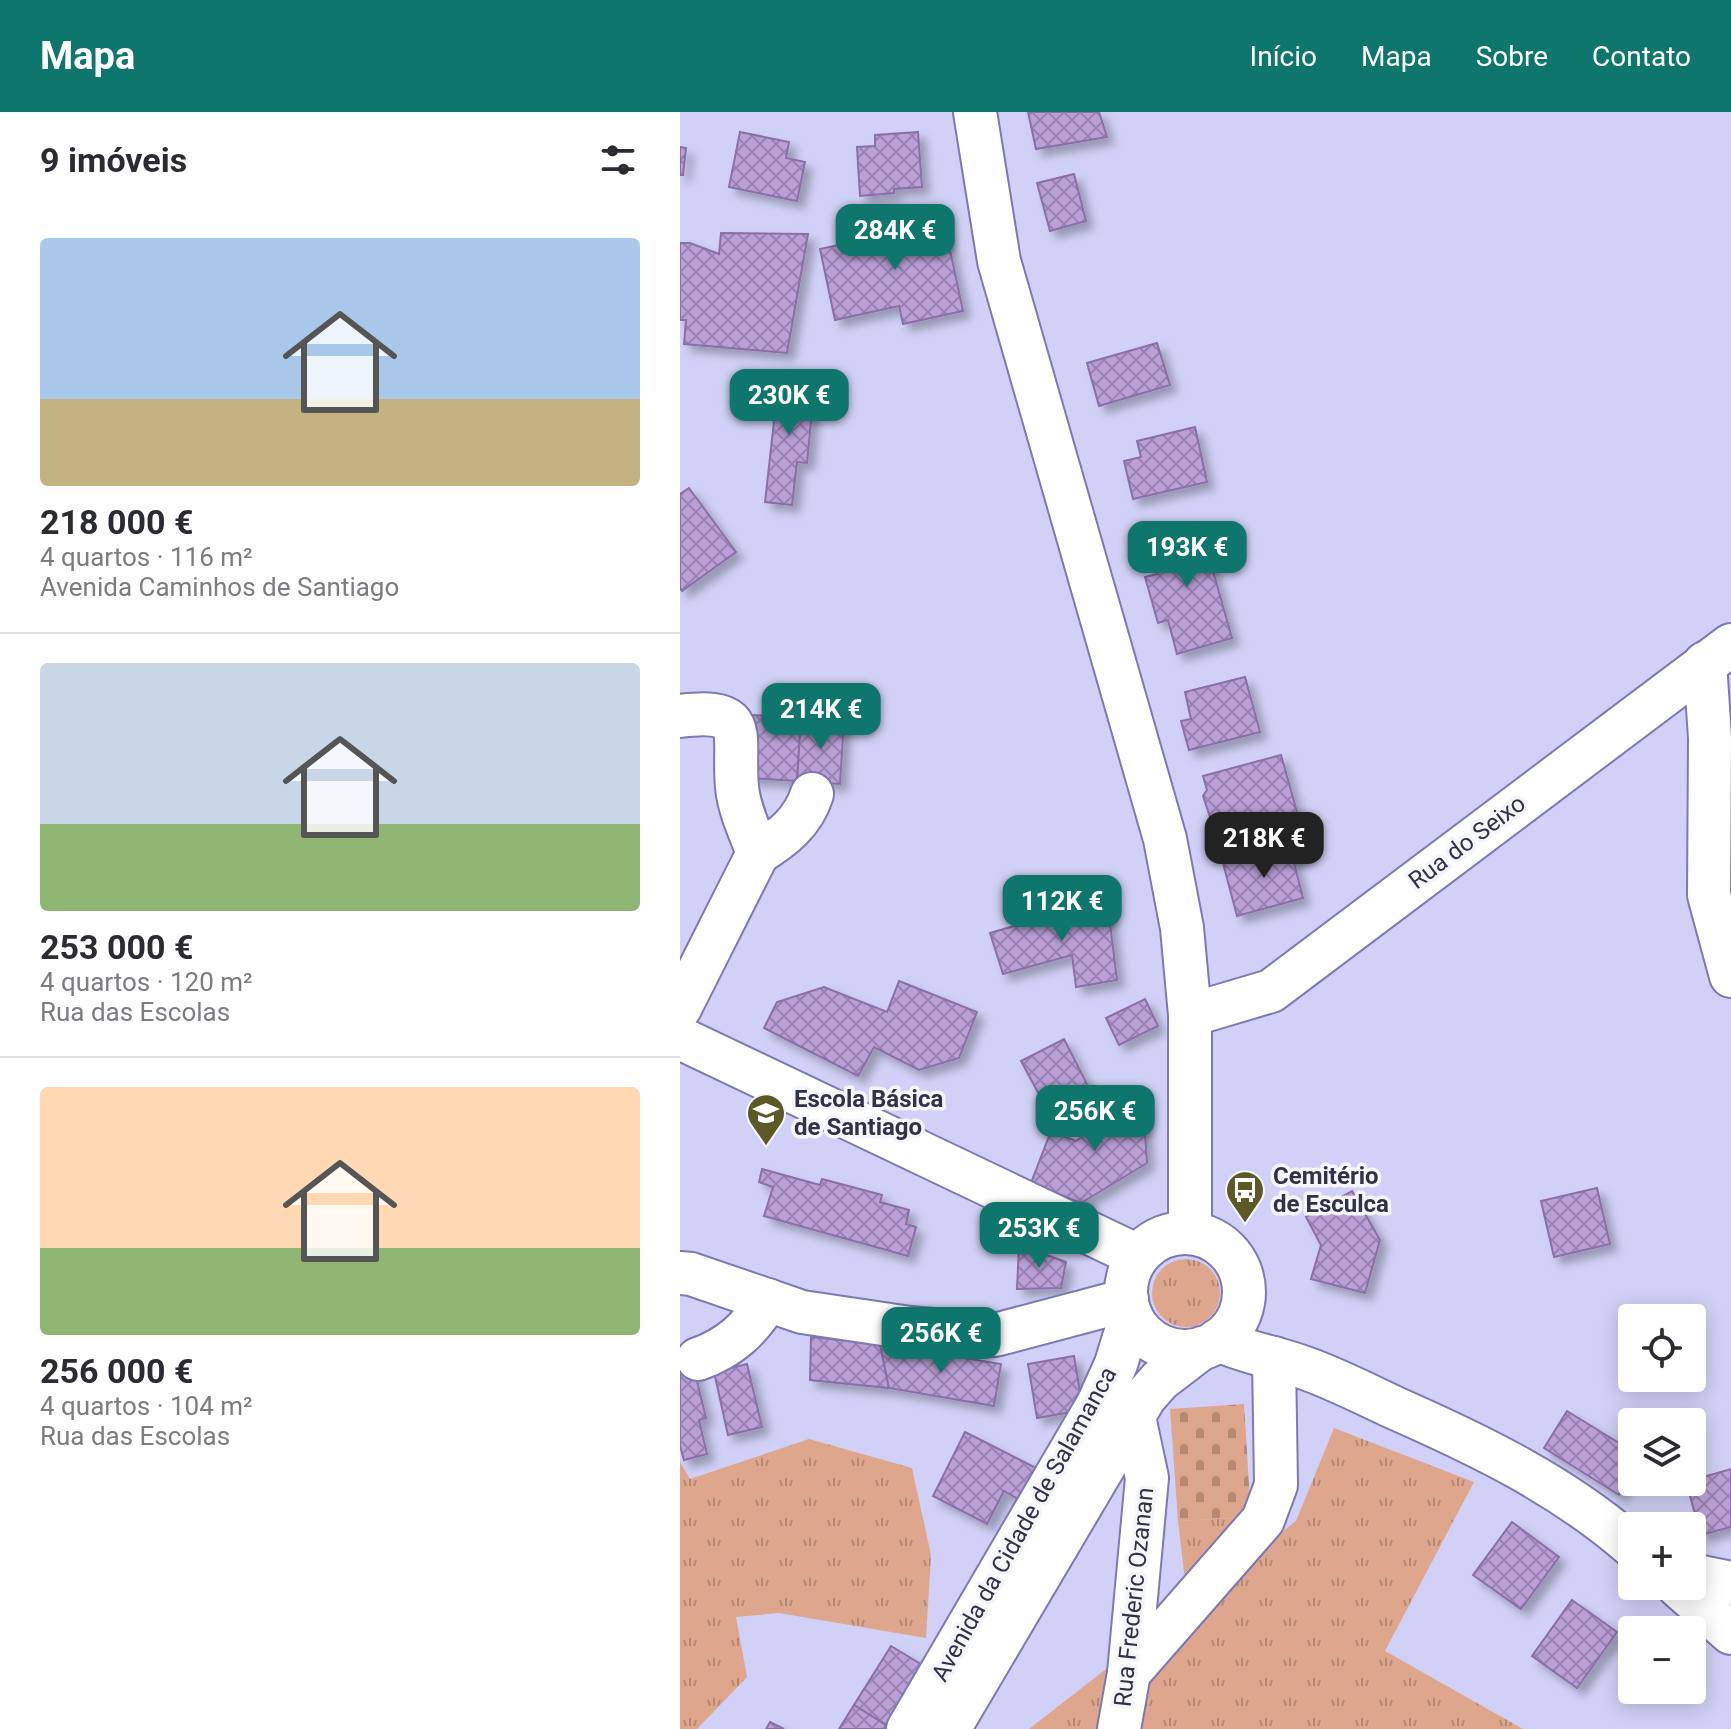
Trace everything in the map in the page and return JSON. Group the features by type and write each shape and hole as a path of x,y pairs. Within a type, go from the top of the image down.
{"street":[{"path":"975,112 999,261 1165,839 1182,928 1190,1015 1190,1233"},
{"path":"1718,654 1731,704"},
{"path":"1718,654 1710,738 1709,895 1731,976"},
{"name":"Rua do Seixo","path":"1190,1015 1271,991 1718,654"},
{"path":"680,716 711,712 728,719 737,734 737,791 758,853"},
{"path":"680,1008 758,853 782,838 797,822 812,794"},
{"path":"680,1038 1138,1256"},
{"path":"1243,1278 1244,1296 1240,1313 1231,1329 1210,1344 1185,1350 1160,1345 1140,1330 1129,1308 1127,1284 1138,1256 1161,1238 1175,1234 1208,1237 1224,1247 1235,1261 1243,1278 1252,1305 1269,1325 1336,1381"},
{"path":"680,1273 802,1312 910,1328 995,1335 1129,1308"},
{"path":"698,1359 730,1345 756,1320 768,1300"},
{"name":"Avenida da Cidade de Salamanca","path":"908,1729 1098,1404 1116,1364 1129,1308"},
{"path":"1210,1344 1274,1358 1336,1381 1465,1439 1563,1493 1618,1535"},
{"name":"Avenida da Cidade de Salamanca","path":"949,1729 1134,1417 1160,1380 1210,1344"},
{"path":"1129,1673 1263,1520 1276,1485 1274,1358"},
{"name":"Rua Frederic Ozanan","path":"1119,1729 1129,1673 1147,1478 1134,1417"},
{"path":"1706,1578 1731,1583"},
{"path":"1694,1600 1731,1633"}],"green space":[{"path":"1179,1259 1193,1259 1205,1264 1215,1274 1220,1293 1215,1312 1205,1322 1193,1327 1179,1327 1167,1322 1157,1312 1152,1300 1152,1286 1157,1274 1167,1264"},
{"path":"1244,1404 1251,1517 1178,1521 1170,1409"},
{"path":"1334,1428 1474,1482 1385,1651 1523,1729 1029,1729 1296,1521"},
{"path":"809,1439 912,1468 931,1555 926,1638 779,1613 736,1617 747,1677 697,1729 680,1729 680,1462 690,1479"},
{"path":"1251,1517 1186,1589 1178,1521"}],"building":[{"path":"1028,112 1099,112 1107,137 1036,149"},
{"path":"740,132 789,142 786,158 805,162 797,201 729,187"},
{"path":"918,132 922,187 860,196 857,147 875,146 875,135"},
{"path":"680,147 686,148 683,175 680,175"},
{"path":"1074,174 1086,221 1050,231 1037,183"},
{"path":"942,212 963,311 903,324 899,306 835,320 820,249 871,238 869,227"},
{"path":"721,233 808,234 787,353 684,344 686,320 680,320 680,243 690,243 719,254"},
{"path":"1157,343 1170,385 1099,406 1087,363"},
{"path":"779,376 815,380 807,463 797,462 792,505 765,502"},
{"path":"1195,427 1207,482 1133,499 1124,461 1141,457 1137,441"},
{"path":"689,488 736,552 682,591 680,494"},
{"path":"1199,522 1232,638 1177,654 1168,620 1158,623 1145,577 1157,574 1147,537"},
{"path":"1245,677 1260,732 1189,750 1181,721 1191,719 1185,692"},
{"path":"753,715 801,718 797,781 749,778"},
{"path":"801,718 844,720 840,784 797,781"},
{"path":"1281,755 1297,812 1222,832 1219,821 1210,817 1203,796 1207,790 1203,776"},
{"path":"1298,843 1302,856 1293,859 1303,898 1237,916 1223,863"},
{"path":"1107,899 1117,980 1076,987 1072,955 1003,974 990,933"},
{"path":"899,981 977,1012 959,1058 919,1070 874,1047 858,1076 764,1028 777,1002 824,987 887,1012"},
{"path":"1145,999 1158,1026 1119,1045 1106,1018"},
{"path":"1064,1039 1089,1088 1059,1104 1054,1094 1042,1100 1021,1061"},
{"path":"1143,1101 1147,1163 1081,1203 1031,1183 1051,1131 1076,1141 1093,1128 1092,1104"},
{"path":"762,1169 820,1185 822,1179 882,1195 880,1202 909,1210 906,1224 916,1227 908,1256 764,1216 773,1187 759,1182"},
{"path":"1597,1188 1610,1244 1554,1257 1541,1201"},
{"path":"1352,1191 1380,1240 1365,1293 1311,1279 1321,1245 1306,1217"},
{"path":"1019,1245 1066,1262 1061,1288 1017,1289"},
{"path":"811,1337 880,1344 889,1388 810,1380"},
{"path":"880,1344 1001,1364 994,1406 889,1388"},
{"path":"1074,1356 1083,1410 1037,1418 1028,1364"},
{"path":"747,1364 762,1427 728,1435 714,1372"},
{"path":"693,1365 706,1418 699,1420 707,1454 684,1460 680,1446 680,1369"},
{"path":"1567,1411 1618,1442 1618,1494 1544,1448"},
{"path":"965,1432 1036,1468 1020,1500 1004,1491 987,1524 933,1496"},
{"path":"1731,1469 1731,1527 1706,1534 1706,1512 1694,1512 1690,1496 1706,1496 1706,1476"},
{"path":"1512,1522 1559,1557 1521,1609 1473,1575"},
{"path":"1572,1600 1617,1632 1577,1688 1532,1656"},
{"path":"891,1646 924,1666 886,1725 854,1705"},
{"path":"854,1705 886,1725 884,1729 839,1729"},
{"path":"770,1722 784,1729 766,1729"}],"place":[{"name":"Escola Básica de Santiago","path":"766,1147"},
{"name":"Cemitério de Esculca","path":"1245,1224"}]}
